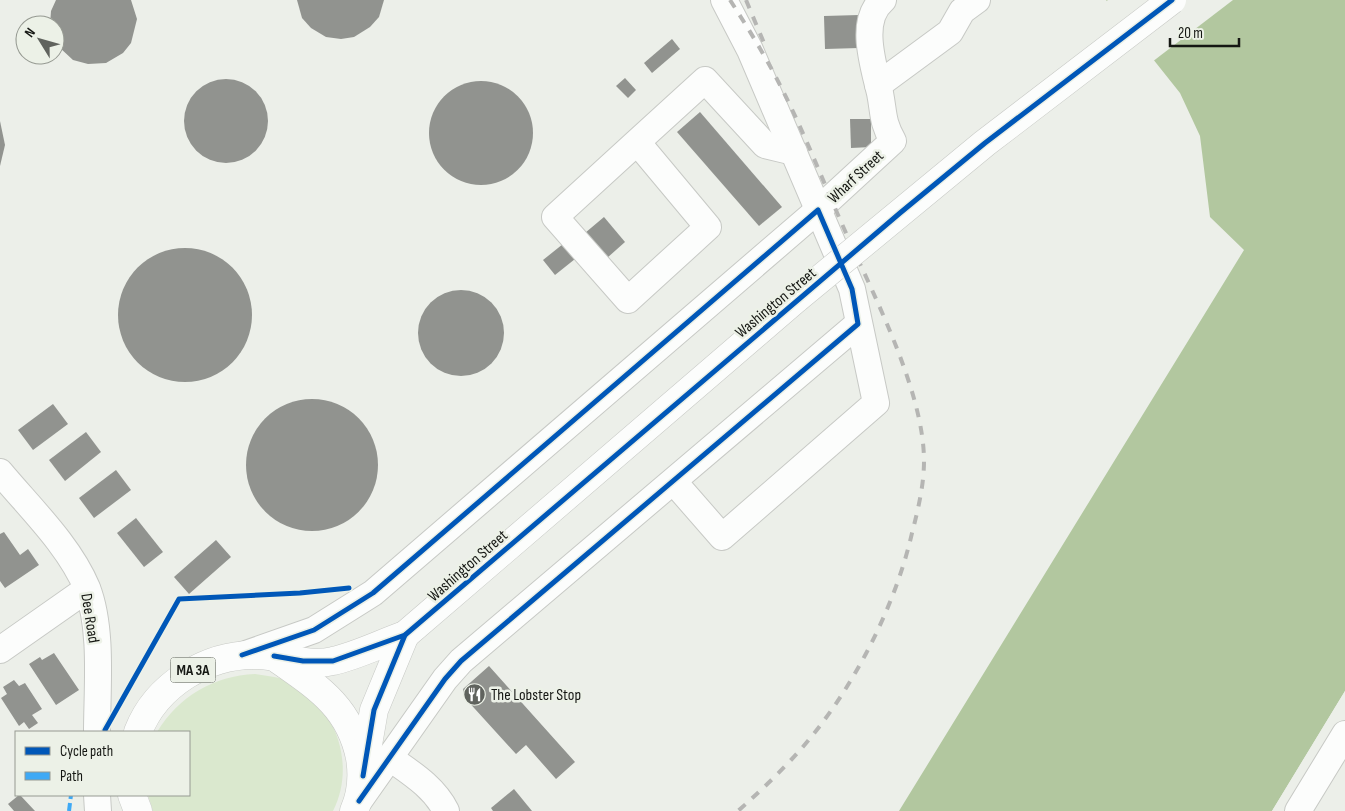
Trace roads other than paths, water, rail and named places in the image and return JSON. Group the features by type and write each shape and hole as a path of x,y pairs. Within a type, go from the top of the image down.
{"main road":[{"name":"Washington Street","path":"274,656 303,661 332,661 405,635 798,298 985,143 1172,0"},
{"name":"Washington Street","path":"359,796 374,710 405,635"},
{"name":"MA 3A","path":"138,731 144,718 165,692 191,671 209,663 242,655 274,656"},
{"path":"274,656 328,697 355,736 359,796"},
{"path":"115,811 120,796"},
{"path":"132,796 138,811"}],"street":[{"path":"883,0 872,19 869,49 878,85 950,32 962,11 977,0"},
{"path":"674,482 722,538 876,403 852,288 750,50 734,3"},
{"path":"637,142 708,227 628,300 555,217 637,142 705,80 765,145 794,152"},
{"name":"Wharf Street","path":"242,655 314,630 374,593 818,210 893,141 884,125 878,85"},
{"path":"359,796 390,758 445,679 461,661 858,324"},
{"name":"Dee Road","path":"0,472 74,563 87,589 95,622 97,731"},
{"path":"0,650 87,589"},
{"path":"1298,811 1345,734"},
{"path":"390,758 423,781 435,794 446,811"},
{"path":"98,796 98,811"}],"railway":[{"path":"730,0 763,54 790,105 896,345 916,405 922,434 924,461 920,497 904,563 881,624 866,654 831,711 812,737 738,811"},
{"path":"746,0 764,43"}],"place":[{"name":"The Lobster Stop","path":"475,694"}]}
